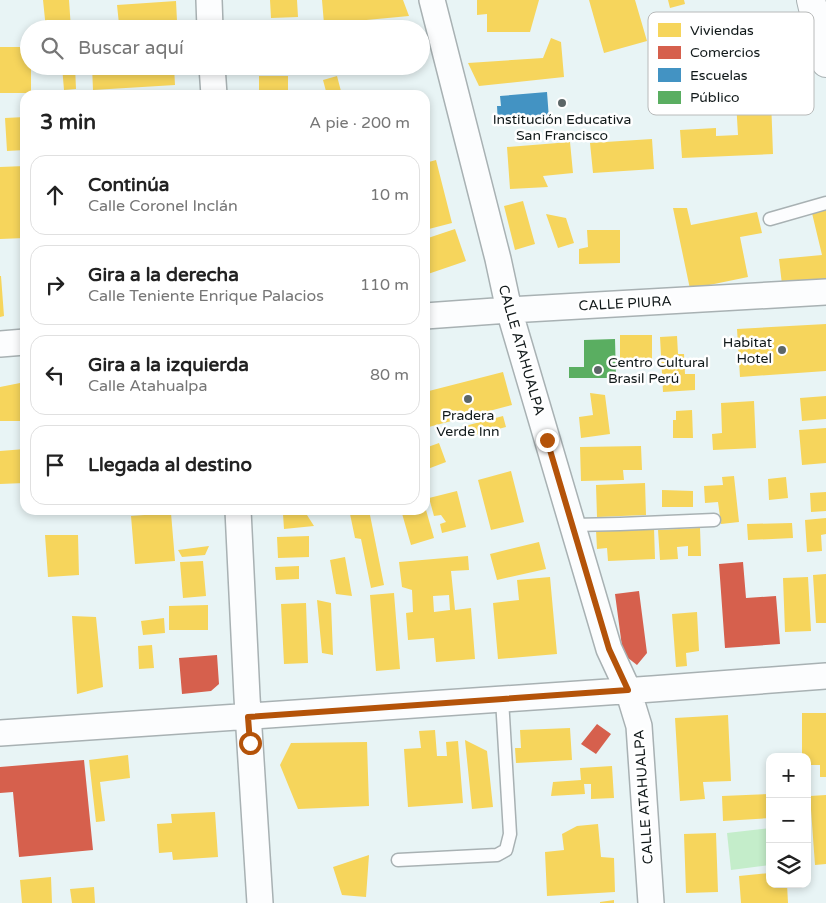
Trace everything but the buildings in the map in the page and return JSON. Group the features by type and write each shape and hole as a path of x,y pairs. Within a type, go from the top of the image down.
{"main road":[{"path":"814,13 826,63"}],"street":[{"path":"208,0 209,20"},
{"name":"CALLE ATAHUALPA","path":"432,0 498,259 509,310 609,649 628,690 639,726 651,903"},
{"path":"213,75 214,90"},
{"name":"CALLE PIURA","path":"430,316 826,292"},
{"path":"0,344 20,342"},
{"path":"238,515 248,717 260,903"},
{"path":"0,733 826,676"}],"lane":[{"path":"770,219 826,202"},
{"path":"573,525 714,520"},
{"path":"398,860 497,855 506,850 510,834 502,699"}],"green space":[{"path":"766,828 766,866 731,870 727,833"}],"place":[{"name":"Institución Educativa San Francisco","path":"562,103"},
{"name":"Habitat Hotel","path":"782,350"},
{"name":"Centro Cultural Brasil Perú","path":"598,370"},
{"name":"Pradera Verde Inn","path":"468,399"}],"route":[{"path":"250,743 248,717 628,690 609,649 547,440"}]}
